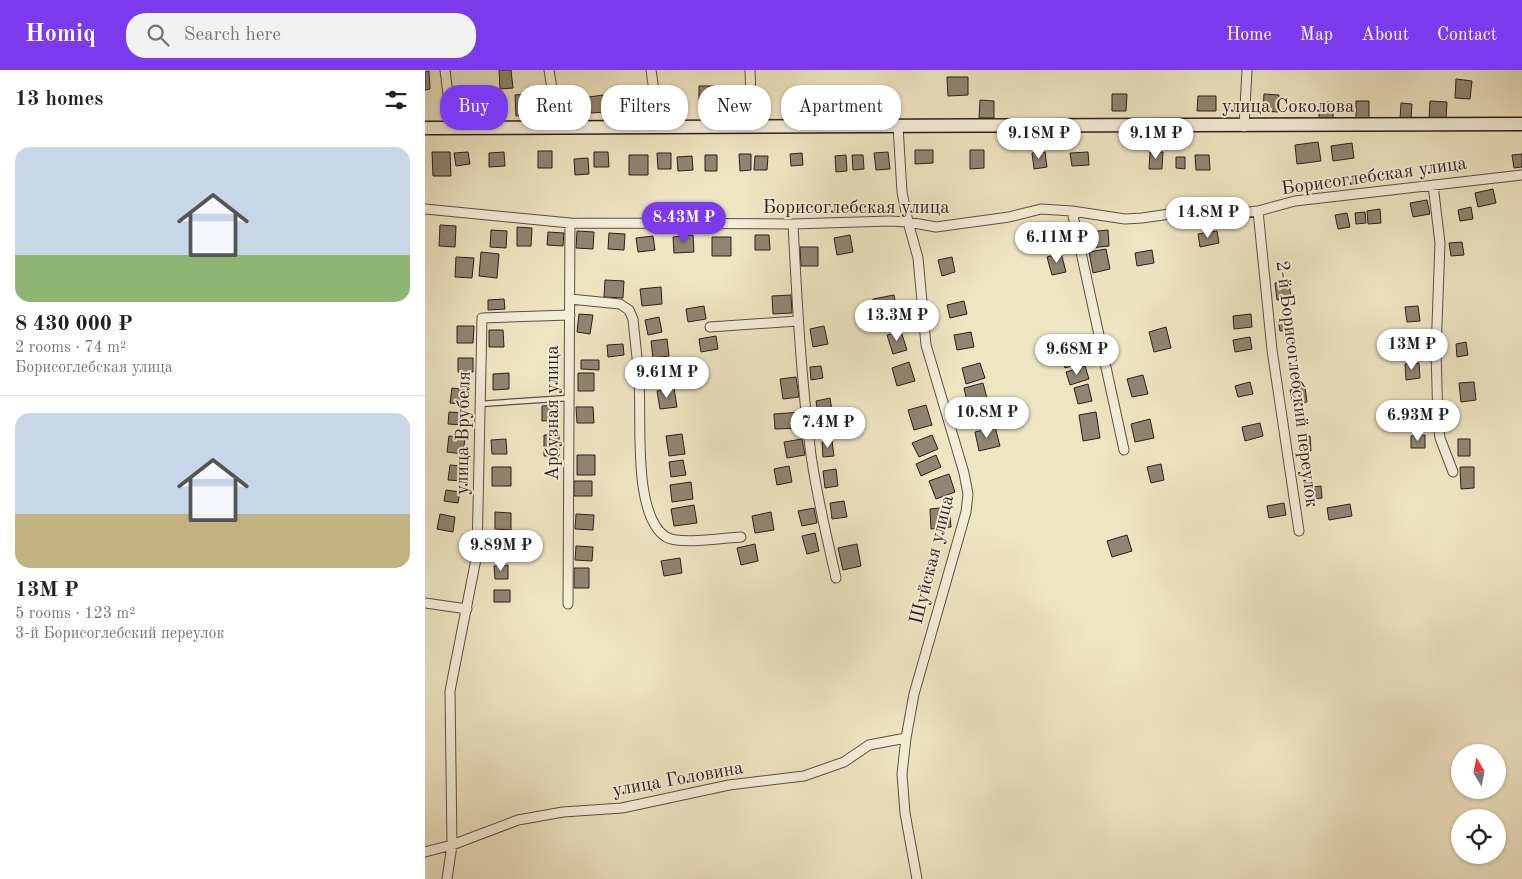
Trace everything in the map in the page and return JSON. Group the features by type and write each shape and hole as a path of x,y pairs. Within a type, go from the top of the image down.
{"main road":[{"name":"улица Соколова","path":"901,126 1244,127 1522,124"},
{"name":"улица Соколова","path":"425,128 440,127"}],"street":[{"path":"445,70 447,85"},
{"path":"549,70 551,85"},
{"path":"651,70 653,85"},
{"path":"750,70 751,85"},
{"path":"1244,127 1247,70"},
{"name":"Шуйская улица","path":"898,130 902,192 918,258 926,345 964,473 968,494 966,512 914,694 905,738 901,774 905,813 917,879"},
{"name":"Борисоглебская улица","path":"425,209 570,223 793,224 891,221 908,222 936,228 1009,217 1041,209 1125,218 1142,218 1199,210 1238,213 1258,211 1295,202 1433,184 1522,175"},
{"path":"1433,184 1440,243 1436,343 1438,421 1440,438 1453,472"},
{"path":"1071,211 1124,450"},
{"name":"2-й Борисоглебский переулок","path":"1258,211 1272,350 1299,531"},
{"name":"Арбузная улица","path":"568,604 570,223"},
{"path":"793,224 797,321 813,464 836,578"},
{"path":"570,299 620,304 629,310 633,319 639,385 642,480 647,507 658,528 666,536 677,541 741,537"},
{"name":"улица Врубеля","path":"447,879 452,845 450,691 477,554 482,318 569,315"},
{"path":"710,328 797,321"},
{"path":"425,603 467,609"},
{"name":"улица Головина","path":"425,852 452,845 518,820 563,812 622,808 729,785 804,776 844,762 869,745 905,738"}],"lane":[{"path":"480,404 569,398"}],"building":[{"path":"499,70 511,70 513,88 508,88 508,85 500,85"},
{"path":"429,71 430,89 425,90 425,72"},
{"path":"947,77 968,77 968,95 948,96"},
{"path":"1456,79 1472,81 1470,99 1455,98"},
{"path":"1112,94 1127,94 1126,111 1112,111"},
{"path":"1264,94 1279,95 1278,112 1263,111"},
{"path":"515,95 518,95 518,116 516,116"},
{"path":"601,95 601,112 591,113 591,97"},
{"path":"1198,96 1216,96 1216,111 1197,111"},
{"path":"980,100 994,101 994,118 979,118"},
{"path":"1356,101 1369,101 1369,118 1356,118"},
{"path":"1430,101 1447,102 1446,119 1429,118"},
{"path":"1319,102 1333,102 1333,118 1319,118"},
{"path":"1401,103 1412,104 1411,119 1400,119"},
{"path":"1318,142 1321,161 1297,164 1295,145"},
{"path":"1352,143 1354,158 1333,161 1331,146"},
{"path":"915,150 933,150 933,163 915,164"},
{"path":"970,150 984,150 984,168 970,169"},
{"path":"538,151 552,151 552,168 538,168"},
{"path":"432,152 450,152 451,176 433,176"},
{"path":"468,152 470,164 456,166 454,153"},
{"path":"504,152 505,166 489,167 489,153"},
{"path":"594,152 608,152 609,167 594,167"},
{"path":"888,152 890,169 876,170 874,153"},
{"path":"1045,152 1047,167 1034,169 1032,153"},
{"path":"1088,152 1089,165 1072,166 1070,153"},
{"path":"1150,152 1163,152 1162,169 1149,169"},
{"path":"657,153 671,153 671,169 658,169"},
{"path":"802,153 803,165 791,166 790,154"},
{"path":"739,154 751,154 751,170 740,171"},
{"path":"1522,154 1522,167 1514,168 1512,155"},
{"path":"629,155 648,155 648,175 629,175"},
{"path":"705,155 717,155 717,171 705,171"},
{"path":"846,155 847,171 836,172 835,156"},
{"path":"852,155 863,155 864,169 853,170"},
{"path":"1195,155 1209,155 1210,170 1196,170"},
{"path":"692,156 693,170 678,171 677,157"},
{"path":"755,156 768,156 767,170 754,170"},
{"path":"1176,157 1185,157 1185,169 1176,168"},
{"path":"588,158 589,174 575,175 574,159"},
{"path":"1493,189 1496,203 1478,207 1475,193"},
{"path":"1427,200 1430,214 1413,217 1410,203"},
{"path":"1471,207 1473,219 1460,221 1458,210"},
{"path":"1380,209 1381,223 1368,224 1367,211"},
{"path":"1365,212 1366,223 1356,224 1355,213"},
{"path":"1347,213 1350,227 1338,229 1335,215"},
{"path":"1059,223 1062,238 1044,241 1042,226"},
{"path":"440,225 456,226 455,247 439,246"},
{"path":"517,227 532,228 531,246 517,246"},
{"path":"491,230 507,231 506,248 490,247"},
{"path":"1108,230 1109,246 1090,248 1088,232"},
{"path":"577,231 594,232 593,249 576,248"},
{"path":"1217,231 1219,243 1200,247 1198,234"},
{"path":"548,232 564,233 563,246 547,245"},
{"path":"609,233 625,234 624,250 608,249"},
{"path":"693,235 694,252 674,253 673,237"},
{"path":"755,235 769,235 770,250 755,250"},
{"path":"850,235 853,252 837,255 834,238"},
{"path":"653,236 655,250 638,252 636,238"},
{"path":"712,237 731,237 731,256 712,256"},
{"path":"1462,242 1464,255 1451,256 1449,243"},
{"path":"800,247 818,247 818,266 801,266"},
{"path":"1106,249 1110,269 1093,273 1089,252"},
{"path":"1152,250 1154,263 1137,266 1135,253"},
{"path":"481,252 499,254 497,278 479,276"},
{"path":"1061,253 1066,272 1052,275 1047,257"},
{"path":"456,257 474,258 472,278 455,277"},
{"path":"952,257 955,272 942,276 938,260"},
{"path":"605,280 624,281 623,298 604,297"},
{"path":"1289,282 1291,298 1277,300 1275,283"},
{"path":"661,287 662,304 642,306 640,289"},
{"path":"791,295 792,313 773,314 772,296"},
{"path":"894,295 897,312 876,315 873,299"},
{"path":"504,299 505,309 488,310 488,300"},
{"path":"964,301 967,314 950,318 947,305"},
{"path":"704,306 706,319 688,322 686,309"},
{"path":"1418,306 1420,321 1407,322 1405,307"},
{"path":"579,314 593,315 590,334 577,332"},
{"path":"1251,314 1252,327 1234,329 1233,316"},
{"path":"1290,316 1291,330 1280,331 1278,318"},
{"path":"659,317 662,332 648,335 645,320"},
{"path":"457,326 474,326 473,343 457,343"},
{"path":"824,326 828,344 813,347 810,329"},
{"path":"1166,327 1171,348 1154,352 1149,332"},
{"path":"489,330 503,330 504,347 489,347"},
{"path":"901,331 907,350 893,354 887,335"},
{"path":"971,332 974,347 957,350 954,335"},
{"path":"1424,334 1425,350 1409,351 1408,335"},
{"path":"716,336 718,349 701,352 699,339"},
{"path":"1250,337 1252,349 1235,352 1233,340"},
{"path":"667,339 669,356 653,358 651,341"},
{"path":"1466,342 1468,355 1457,357 1456,344"},
{"path":"623,344 624,355 608,357 607,345"},
{"path":"1080,348 1084,362 1065,368 1061,354"},
{"path":"458,358 473,358 473,372 458,372"},
{"path":"581,360 599,360 599,370 581,369"},
{"path":"909,362 915,381 897,386 892,368"},
{"path":"980,363 985,378 966,384 962,368"},
{"path":"1419,363 1420,378 1406,380 1405,364"},
{"path":"821,366 823,378 811,380 810,367"},
{"path":"1085,366 1089,379 1070,385 1066,372"},
{"path":"509,373 509,389 493,390 493,374"},
{"path":"578,373 594,373 594,391 578,391"},
{"path":"1143,375 1148,394 1132,397 1127,379"},
{"path":"796,377 799,397 783,399 780,379"},
{"path":"1250,382 1253,394 1238,397 1235,386"},
{"path":"1474,382 1476,400 1461,402 1459,383"},
{"path":"983,383 988,402 968,406 964,388"},
{"path":"1088,384 1092,401 1078,404 1074,388"},
{"path":"1305,387 1307,402 1293,405 1290,390"},
{"path":"452,388 470,390 468,405 450,403"},
{"path":"674,388 677,407 660,409 657,391"},
{"path":"830,398 833,418 819,420 816,401"},
{"path":"555,405 556,420 542,421 542,406"},
{"path":"926,405 932,425 914,430 908,410"},
{"path":"576,407 593,407 594,423 577,423"},
{"path":"1412,411 1425,412 1424,428 1412,427"},
{"path":"449,412 464,413 463,425 448,424"},
{"path":"801,412 802,428 775,429 774,414"},
{"path":"1096,412 1100,438 1083,441 1079,415"},
{"path":"1150,419 1154,438 1135,442 1131,424"},
{"path":"1260,423 1263,436 1245,441 1242,427"},
{"path":"995,427 1000,446 979,451 975,432"},
{"path":"682,434 685,454 669,456 666,436"},
{"path":"544,435 559,435 559,456 544,456"},
{"path":"932,435 938,449 919,457 912,443"},
{"path":"1425,435 1425,448 1411,448 1411,436"},
{"path":"449,436 465,438 463,454 447,452"},
{"path":"1310,436 1311,451 1300,452 1298,438"},
{"path":"506,439 507,454 492,454 491,440"},
{"path":"802,439 805,455 787,458 784,442"},
{"path":"1458,439 1470,439 1470,456 1458,456"},
{"path":"832,441 834,456 823,457 822,442"},
{"path":"577,455 595,455 595,475 577,475"},
{"path":"936,455 941,467 921,476 916,464"},
{"path":"683,460 686,475 671,477 669,462"},
{"path":"1161,464 1164,480 1151,483 1147,467"},
{"path":"450,465 462,466 461,481 448,480"},
{"path":"789,466 792,482 777,485 774,469"},
{"path":"492,467 511,467 511,486 492,486"},
{"path":"1460,467 1474,467 1474,488 1461,489"},
{"path":"836,469 838,486 825,488 823,471"},
{"path":"949,474 955,492 936,499 929,481"},
{"path":"574,481 592,481 592,496 574,496"},
{"path":"691,482 693,499 672,502 670,485"},
{"path":"1321,486 1322,498 1305,500 1304,488"},
{"path":"446,490 460,492 458,503 444,501"},
{"path":"844,501 847,517 832,519 830,503"},
{"path":"1284,503 1286,515 1269,518 1267,506"},
{"path":"1350,504 1352,516 1329,520 1327,508"},
{"path":"694,505 697,523 674,526 671,509"},
{"path":"949,507 951,527 931,529 930,509"},
{"path":"814,508 817,523 802,526 798,511"},
{"path":"495,512 511,513 511,530 495,529"},
{"path":"771,512 774,530 755,533 752,516"},
{"path":"440,514 455,517 453,532 437,529"},
{"path":"576,514 594,515 593,530 575,529"},
{"path":"815,533 819,551 807,554 802,536"},
{"path":"1127,535 1132,551 1112,557 1107,541"},
{"path":"497,537 513,538 512,554 496,554"},
{"path":"755,544 758,561 741,565 737,548"},
{"path":"857,544 861,566 843,570 838,548"},
{"path":"576,546 593,547 592,561 575,560"},
{"path":"680,558 682,573 664,576 661,561"},
{"path":"508,565 508,579 495,579 494,566"},
{"path":"574,568 589,568 589,588 574,588"},
{"path":"494,590 510,590 510,602 494,602"}]}
